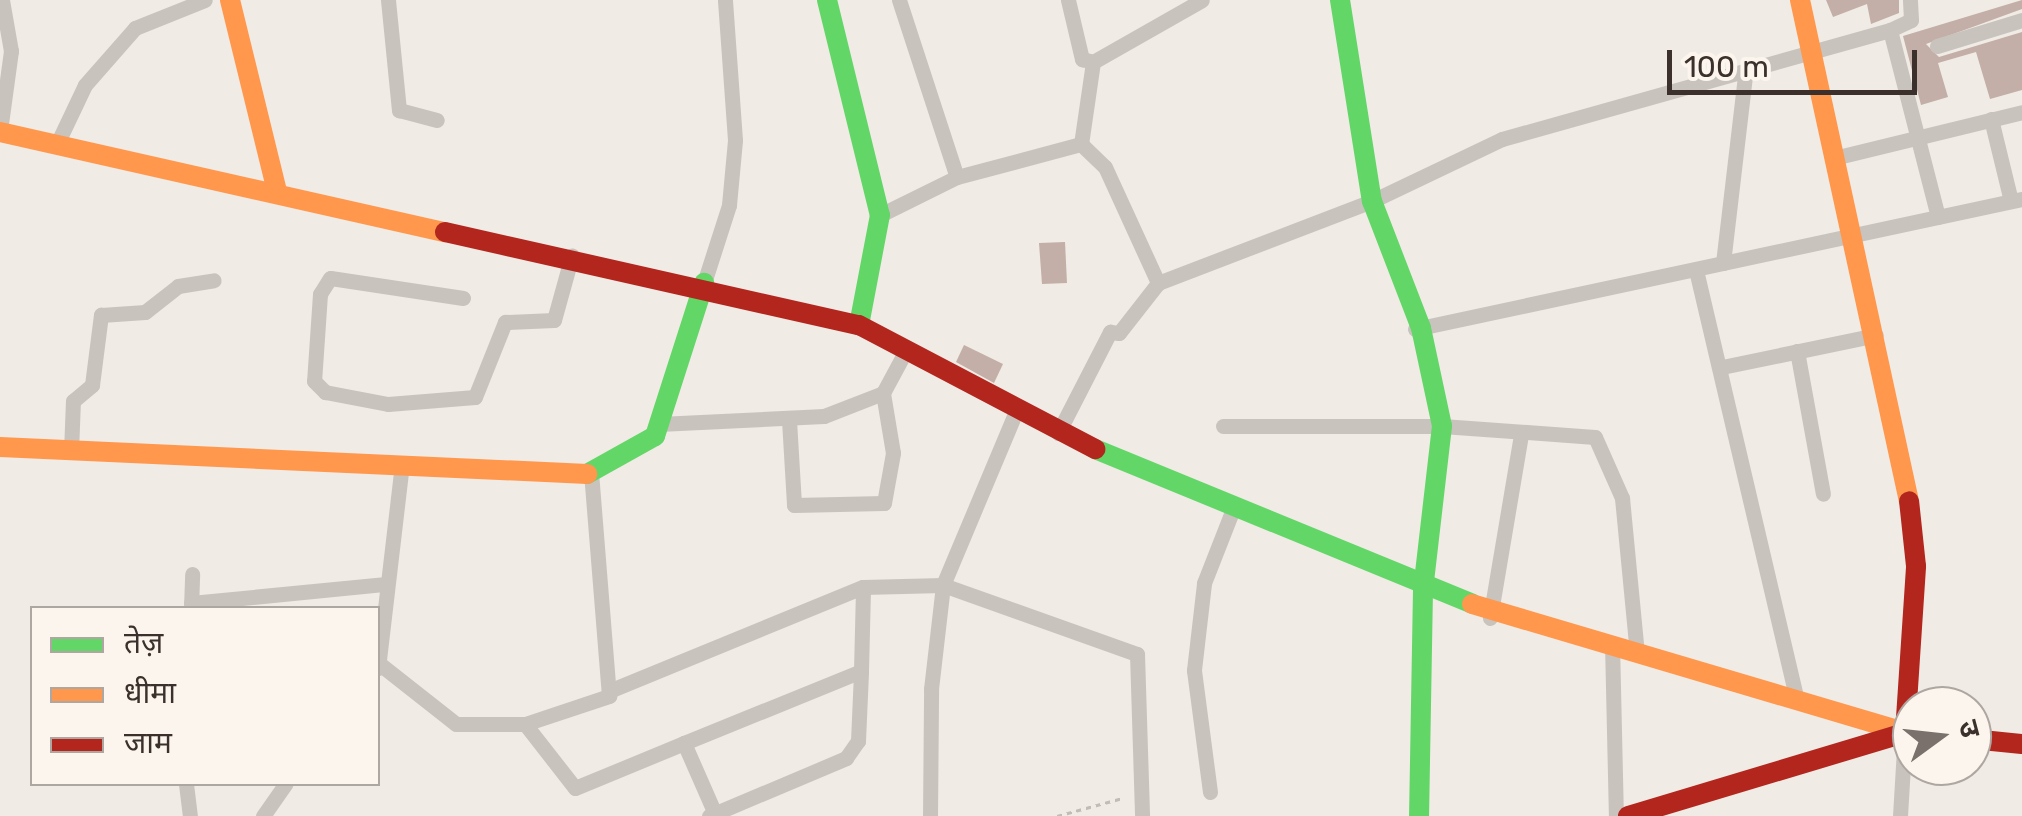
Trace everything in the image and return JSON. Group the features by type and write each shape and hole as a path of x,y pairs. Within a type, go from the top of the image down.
{"street":[{"path":"2,0 10,51 0,132 704,283 859,324 904,354 1058,433 1422,590 1491,615 1612,644 1892,728"},
{"path":"57,144 85,85 135,28 204,0"},
{"path":"230,0 278,192"},
{"path":"388,0 399,110 437,120"},
{"path":"0,447 401,471 590,474 638,451 659,424 728,205 735,140 725,0"},
{"path":"827,0 880,215 859,324"},
{"path":"898,0 956,177"},
{"path":"1068,0 1082,59 1094,62 1202,0"},
{"path":"1340,0 1372,202 1417,329 1442,426 1422,590 1419,816"},
{"path":"1800,0 1855,232 1916,566 1911,686"},
{"path":"1058,433 1110,332 1118,333 1158,283 1372,202 1579,113 1745,77 1814,51 1890,30 1911,20 1910,0"},
{"path":"1936,46 2022,20"},
{"path":"1890,30 1938,217"},
{"path":"1081,144 1094,62"},
{"path":"1722,263 1745,77"},
{"path":"1838,157 2022,112"},
{"path":"1417,329 2017,200 1992,119"},
{"path":"880,215 956,177 1081,144"},
{"path":"1081,144 1106,167 1158,283"},
{"path":"463,298 330,278 320,294 314,381 325,392 388,404 475,397 505,322 554,320 572,255"},
{"path":"1696,270 1798,701"},
{"path":"71,452 73,401 92,386 101,314 146,312 178,286 214,280"},
{"path":"1722,367 1876,335"},
{"path":"1798,351 1823,494"},
{"path":"789,420 794,505 884,502 893,453 883,392 904,354"},
{"path":"659,424 789,420 883,392"},
{"path":"930,816 930,689 944,584 1016,411"},
{"path":"1223,426 1442,426 1604,446 1622,498 1637,653"},
{"path":"1491,615 1521,435"},
{"path":"380,655 401,471"},
{"path":"590,474 609,690"},
{"path":"1210,792 1194,670 1204,583 1233,509"},
{"path":"192,574 191,606 386,584"},
{"path":"380,668 456,724 525,724 863,587 944,584 1137,654 1142,816"},
{"path":"684,743 713,815 846,758 858,741 863,587"},
{"path":"1612,644 1616,816"},
{"path":"525,724 575,788 861,671"},
{"path":"1628,816 1892,738"},
{"path":"1992,741 2022,744"},
{"path":"186,786 190,816"},
{"path":"263,816 284,786"},
{"path":"1900,816 1903,786"}],"path":[{"path":"1057,816 1140,794"}],"building":[{"path":"1826,0 1899,0 1899,13 1871,24 1867,4 1833,17"},
{"path":"2022,0 2022,9 1926,44 1939,57 2022,32 2022,90 1990,99 1976,52 1938,63 1948,97 1921,105 1903,36"},
{"path":"1065,242 1067,283 1042,284 1039,243"},
{"path":"964,345 1003,364 994,383 956,362"}],"traffic: fast":[{"path":"827,0 880,215 859,325"},
{"path":"1340,0 1372,201 1421,328 1442,426 1423,590 1419,816"},
{"path":"587,474 655,436 704,283"},
{"path":"1095,449 1472,604"}],"traffic: slow":[{"path":"230,0 277,192"},
{"path":"1800,0 1909,501"},
{"path":"0,132 445,232"},
{"path":"0,447 587,474"},
{"path":"1472,604 1892,728"}],"traffic: jam":[{"path":"445,232 859,325 1095,449"},
{"path":"1628,816 1905,733 1916,566 1909,501"},
{"path":"1992,741 2022,744"}]}
